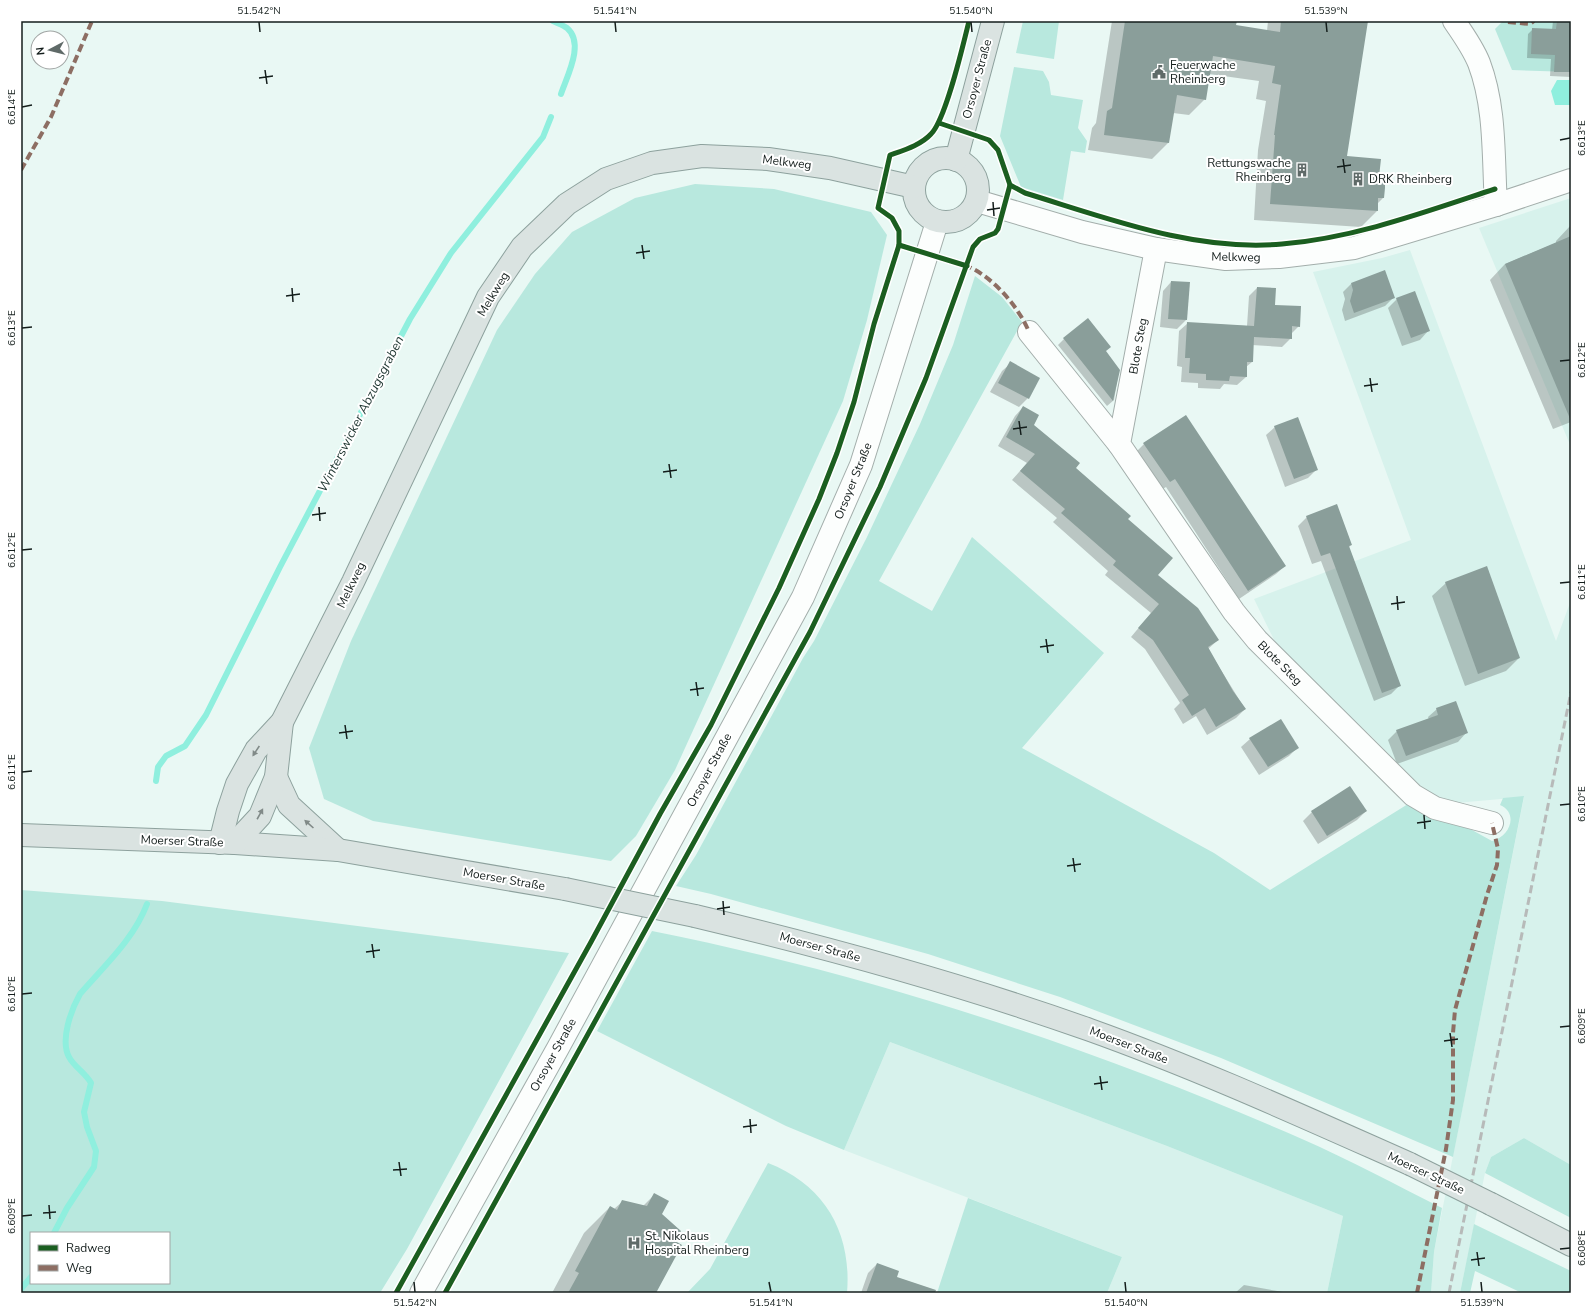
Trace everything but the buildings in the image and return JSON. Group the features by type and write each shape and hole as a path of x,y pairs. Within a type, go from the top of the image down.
{"main road":[{"name":"Orsoyer Straße","path":"956,160 993,21"},
{"name":"Melkweg","path":"228,843 228,811 237,784 256,750 282,722 353,582 488,297 522,247 567,204 606,179 652,163 702,156 768,159 830,168 914,188"},
{"path":"947,158 956,160 968,167 974,174 978,192 977,201 972,209 961,219 947,223 937,222 927,217 920,209 915,199 914,188 916,178 928,163 947,158"},
{"name":"Melkweg","path":"228,843 260,816 276,777 282,722"},
{"path":"276,777 289,805 338,850"},
{"name":"Moerser Straße","path":"21,835 228,843 338,850 566,890 695,916 878,962 985,995 1091,1031 1201,1073 1410,1164 1571,1244"}],"street":[{"path":"1454,21 1468,41 1479,63 1486,91 1491,117 1496,205"},
{"name":"Melkweg","path":"977,201 1082,232 1156,249 1226,259 1279,257 1354,248 1496,205 1571,180"},
{"name":"Orsoyer Straße","path":"421,1293 558,1048 803,597 861,464 937,222"},
{"name":"Blote Steg","path":"1119,444 1156,249"},
{"name":"Blote Steg","path":"1029,332 1119,444 1234,612 1257,640 1413,795 1441,810 1492,822"}],"shaded area":[{"path":"1023,21 1059,21 1054,59 1016,53"},
{"path":"1503,21 1571,21 1571,72 1512,70 1495,29"},
{"path":"1014,67 1043,71 1049,82 1051,95 1083,100 1078,128 1087,141 1085,153 1071,151 1063,200 1021,187 1000,136"},
{"path":"1557,80 1571,80 1571,105 1555,105 1551,91"},
{"path":"695,184 774,189 871,212 887,235 867,320 843,401 675,770 636,836 611,861 373,821 324,799 309,748 351,641 497,330 535,274 572,232 635,198"},
{"path":"1571,198 1571,447 1479,228"},
{"path":"1410,250 1556,641 1571,600 1571,1165 1524,1138 1491,1157 1485,1173 1460,1293 1431,1293 1434,1252 1524,797 1444,804 1425,792 1372,737 1280,652 1254,599 1411,540 1313,272 1382,258"},
{"path":"975,276 1002,297 1022,322 879,581 932,611 972,537 1104,653 1022,748 1214,853 1270,890 1408,804 1472,830 1492,841 1504,835 1510,824 1511,819 1509,813 1500,805 1503,798 1524,796 1453,1157 1221,1058 1060,997 928,954 711,894 676,886 696,855 803,658 814,641 867,537 920,424 953,345"},
{"path":"21,890 162,901 569,953 407,1249 380,1293 21,1293"},
{"path":"652,931 736,949 819,970 983,1018 1144,1074 1320,1147 1442,1208 1434,1252 1431,1293 1327,1293 1343,1216 1167,1146 890,1042 844,1150 786,1126 597,1031"},
{"path":"890,1042 1167,1146 1343,1216 1327,1293 1107,1293 1122,1257 844,1150"},
{"path":"1524,1138 1571,1165 1571,1218 1485,1173 1491,1157"},
{"path":"768,1163 788,1172 805,1184 819,1198 831,1214 839,1231 845,1250 847,1293 687,1293 710,1269"},
{"path":"968,1198 1122,1257 1107,1293 937,1293"},
{"path":"1474,1224 1571,1271 1571,1293 1522,1293 1475,1271 1470,1293 1460,1293"}],"waterway":[{"name":"Winterswicker Abzugsgraben","path":"553,21 567,28 572,34 575,51 561,94"},
{"name":"Winterswicker Abzugsgraben","path":"156,781 158,767 166,756 185,746 206,715 280,567 410,319 451,253 543,137 551,117"},
{"name":"Winterswicker Abzugsgraben","path":"55,1232 67,1208 94,1167 96,1151 87,1127 84,1112 91,1083 71,1061 67,1050 66,1034 70,1016 80,994 118,952 134,929 147,904"},
{"name":"Winterswicker Abzugsgraben","path":"21,1289 30,1278"}],"railway":[{"path":"1449,1293 1571,692"}],"marked path":[{"path":"21,170 51,117 92,21"},
{"path":"1508,22 1530,24 1534,21"},
{"path":"964,265 974,269 1003,292 1018,312 1029,332"},
{"path":"1417,1293 1446,1149 1453,1100 1453,1033 1455,1010 1487,895 1497,865 1498,849 1492,823"}],"cycle path":[{"path":"396,1293 591,942 660,814 711,725 779,588 819,499 837,453 854,402 874,324 899,245 899,231 892,218 878,208 890,155 912,147 927,138 937,126 948,98 969,21"},
{"path":"445,1293 810,632 880,487 926,378 973,247 980,239 995,233 998,229 1010,185 998,150 989,140 939,123"},
{"path":"1010,185 1025,193 1152,231 1217,243 1249,245 1309,241 1363,230 1416,215 1495,189"},
{"path":"899,245 967,266"}],"place":[{"name":"Feuerwache Rheinberg","path":"1159,72"},
{"name":"Rettungswache Rheinberg","path":"1302,170"},
{"name":"DRK Rheinberg","path":"1358,179"},
{"name":"St. Nikolaus Hospital Rheinberg","path":"634,1243"}]}
